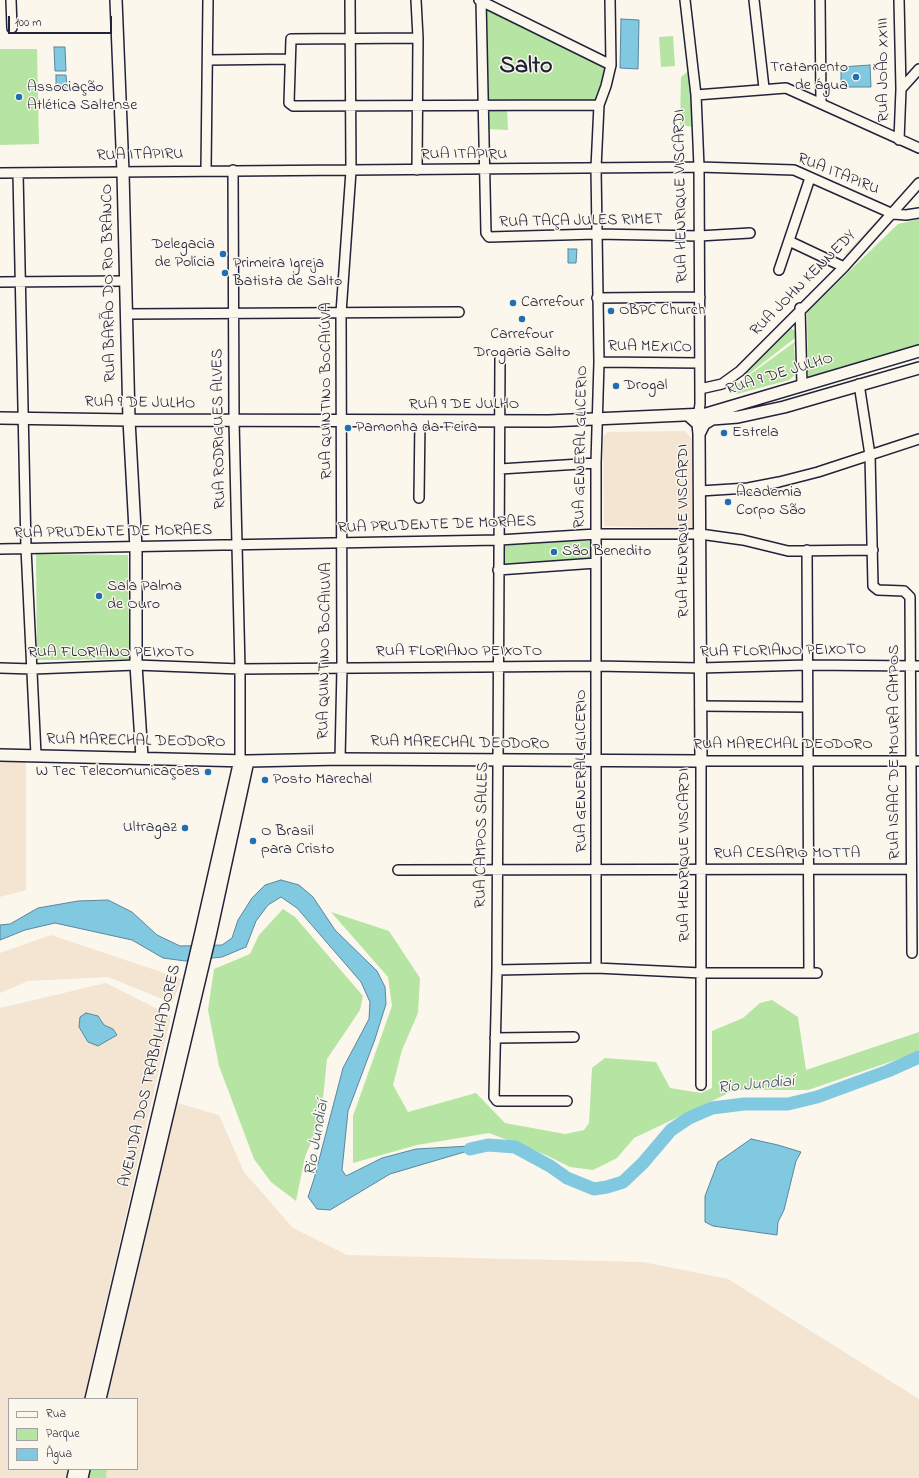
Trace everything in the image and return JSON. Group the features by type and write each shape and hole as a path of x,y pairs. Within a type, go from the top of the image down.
{"main road":[{"name":"RUA BARÃO DO RIO BRANCO","path":"116,0 123,172 129,420 136,548 136,665 142,757"},
{"name":"RUA 9 DE JULHO","path":"700,413 919,351"},
{"name":"RUA 9 DE JULHO","path":"0,418 129,420 500,421 596,419 700,413 749,415 784,407 859,384 919,368"},
{"path":"749,415 761,406 794,398 801,391 802,384"},
{"path":"699,434 698,424 700,413"},
{"path":"699,434 704,424 700,413"},
{"name":"RUA HENRIQUE VISCARDI","path":"699,434 701,761"},
{"name":"RUA MARECHAL DEODORO","path":"0,755 244,760 340,759 701,761"},
{"name":"AVENIDA DOS TRABALHADORES","path":"92,1398 206,934 244,760"},
{"name":"AVENIDA DOS TRABALHADORES","path":"100,1398 195,976"}],"street":[{"path":"11,0 12,28"},
{"path":"206,170 208,0"},
{"name":"RUA QUINTINO BOCAIÚVA","path":"342,543 340,313 351,171 350,0"},
{"path":"416,0 418,38 417,170"},
{"path":"485,170 481,0 611,65"},
{"name":"RUA GENERAL GLICERIO","path":"596,968 596,419 598,362 596,168 599,105 606,86 611,65 610,0"},
{"name":"RUA HENRIQUE VISCARDI","path":"685,0 696,95 699,168 700,413"},
{"path":"754,0 764,88"},
{"path":"820,0 821,103"},
{"name":"RUA JOÃO XXIII","path":"899,0 901,89 899,140"},
{"path":"418,38 291,39 289,103 293,106 350,104 599,105"},
{"path":"208,60 290,59"},
{"path":"901,89 919,69"},
{"path":"696,95 764,88 786,88 919,148"},
{"name":"RUA ITAPIRU","path":"0,173 206,170 351,171 596,168 794,170 893,214 906,215 919,213"},
{"name":"RUA RODRIGUES ALVES","path":"233,170 236,546 244,760"},
{"name":"RUA TAÇA JULES RIMET","path":"485,170 486,233 491,238 597,234 700,236 750,234"},
{"path":"18,173 26,548 36,755"},
{"path":"779,270 810,178"},
{"name":"RUA JOHN KENNEDY","path":"700,389 722,384 732,378 800,308 844,267 893,214 919,183"},
{"path":"789,241 844,267"},
{"path":"0,282 126,281"},
{"path":"597,298 700,297"},
{"path":"800,308 802,384"},
{"path":"127,314 459,312"},
{"path":"785,324 796,326 801,332"},
{"name":"RUA CAMPOS SALLES","path":"500,358 497,970 494,1097 497,1101 567,1101"},
{"name":"RUA MEXICO","path":"598,362 700,363"},
{"path":"859,384 870,455 873,550"},
{"path":"419,498 420,420"},
{"path":"700,492 748,488 779,482 818,472 919,439"},
{"path":"500,469 596,464"},
{"name":"RUA PRUDENTE DE MORAES","path":"0,549 136,548 499,540 596,534 700,534 743,540 788,550 873,550"},
{"name":"RUA QUINTINO BOCAIUVA","path":"340,759 342,543"},
{"path":"497,970 596,968 701,973 813,973 807,761 807,550"},
{"name":"RUA ISAAC DE MOURA CAMPOS","path":"873,550 873,582 875,589 904,591 910,597 909,665 915,761 911,869 912,953"},
{"path":"498,570 596,563"},
{"name":"RUA FLORIANO PEIXOTO","path":"0,668 33,670 136,665 240,669 596,666 700,668 807,665 919,666"},
{"path":"700,706 807,707"},
{"name":"RUA HENRIQUE VISCARDI","path":"701,761 701,1085"},
{"name":"RUA MARECHAL DEODORO","path":"701,761 915,761"},
{"name":"RUA CESARIO MOTTA","path":"398,870 911,869"},
{"path":"495,1038 574,1037"}],"shaded area":[{"path":"919,175 919,191 853,260 844,255"},
{"path":"685,431 692,439 696,529 604,526 603,436 608,432"},
{"path":"0,762 26,762 26,890 0,897"},
{"path":"51,935 182,979 172,1003 108,977 28,981 0,993 0,953"},
{"path":"106,983 171,1016 84,1398 8,1398 8,1470 68,1470 66,1478 0,1478 0,1008"},
{"path":"174,1102 219,1115 244,1172 293,1228 347,1255 643,1262 728,1279 919,1399 919,1478 91,1478 92,1470 138,1470 138,1398 105,1398"}],"green space":[{"path":"482,3 610,66 598,105 485,104"},
{"path":"673,36 675,66 661,67 659,37"},
{"name":"Associação Atlética Saltense","path":"0,49 37,49 39,144 0,145"},
{"path":"690,70 694,127 680,125 681,77"},
{"path":"488,107 507,107 508,130 488,129"},
{"path":"919,219 919,346 808,378 807,312 898,224"},
{"path":"788,328 795,331 795,338 745,377 741,374"},
{"path":"796,341 794,347 796,374 789,380 737,394 732,391 733,387"},
{"path":"595,541 596,563 501,567 501,542"},
{"path":"36,554 128,555 129,659 37,660"},
{"path":"283,909 295,917 363,996 360,1010 327,1059 321,1118 305,1157 296,1201 271,1182 254,1159 219,1066 208,1010 214,969 250,954 259,935"},
{"path":"331,912 389,931 420,978 418,1013 402,1050 393,1085 408,1112 476,1093 505,1123 565,1134 584,1130 589,1123 592,1068 605,1058 656,1062 670,1088 701,1093 712,1088 712,1031 743,1018 760,1003 772,1000 798,1017 806,1070 919,1032 919,1052 808,1090 735,1090 634,1138 617,1158 593,1170 570,1167 546,1155 489,1133 417,1145 353,1163 353,1116 392,1006 388,977"},
{"path":"88,1470 107,1470 106,1478 87,1478"}],"water":[{"path":"621,19 639,20 638,69 620,68"},
{"path":"54,47 65,47 66,71 55,71"},
{"name":"Tratamento de água","path":"870,65 871,87 841,87 841,67"},
{"path":"56,75 66,75 67,88 56,88"},
{"path":"568,249 577,249 576,263 568,263"},
{"path":"281,880 299,885 313,897 335,930 377,971 385,987 386,1004 375,1039 348,1111 342,1170 346,1176 382,1158 416,1149 488,1145 390,1174 330,1210 317,1209 308,1197 343,1068 369,1019 370,1002 361,982 297,908 281,897 268,905 256,921 246,947 222,957 185,961 163,958 132,940 55,923 25,930 0,940 0,925 10,924 38,908 78,901 108,900 132,912 157,935 180,946 222,945 232,938 238,920 252,898 265,885"},
{"path":"86,1013 98,1016 104,1025 113,1029 117,1035 98,1046 88,1042 79,1027 80,1017"},
{"path":"751,1139 801,1152 796,1161 784,1210 778,1222 777,1235 713,1226 705,1222 705,1196 718,1162"}],"waterway":[{"name":"Rio Jundiaí","path":"470,1149 488,1145 515,1147 550,1166 567,1178 594,1189 607,1187 623,1182 643,1163 671,1130 689,1118 712,1108 744,1104 788,1104 817,1097 888,1071 919,1057"}],"place":[{"name":"Tratamento de água","path":"856,77"},
{"name":"Associação Atlética Saltense","path":"19,97"},
{"name":"Delegacia de Polícia","path":"223,254"},
{"name":"Primeira Igreja Batista de Salto","path":"225,273"},
{"name":"Carrefour","path":"513,303"},
{"name":"OBPC Church","path":"611,311"},
{"name":"Carrefour Drogaria Salto","path":"522,319"},
{"name":"Drogal","path":"616,386"},
{"name":"Pamonha da Feira","path":"348,428"},
{"name":"Estrela","path":"724,433"},
{"name":"Academia Corpo São","path":"728,502"},
{"name":"São Benedito","path":"554,552"},
{"name":"Sala Palma de Ouro","path":"99,596"},
{"name":"W Tec Telecomunicações","path":"208,772"},
{"name":"Posto Marechal","path":"265,780"},
{"name":"Ultragaz","path":"185,828"},
{"name":"O Brasil para Cristo","path":"253,841"}],"district":[{"name":"Salto","path":"526,68"}]}
